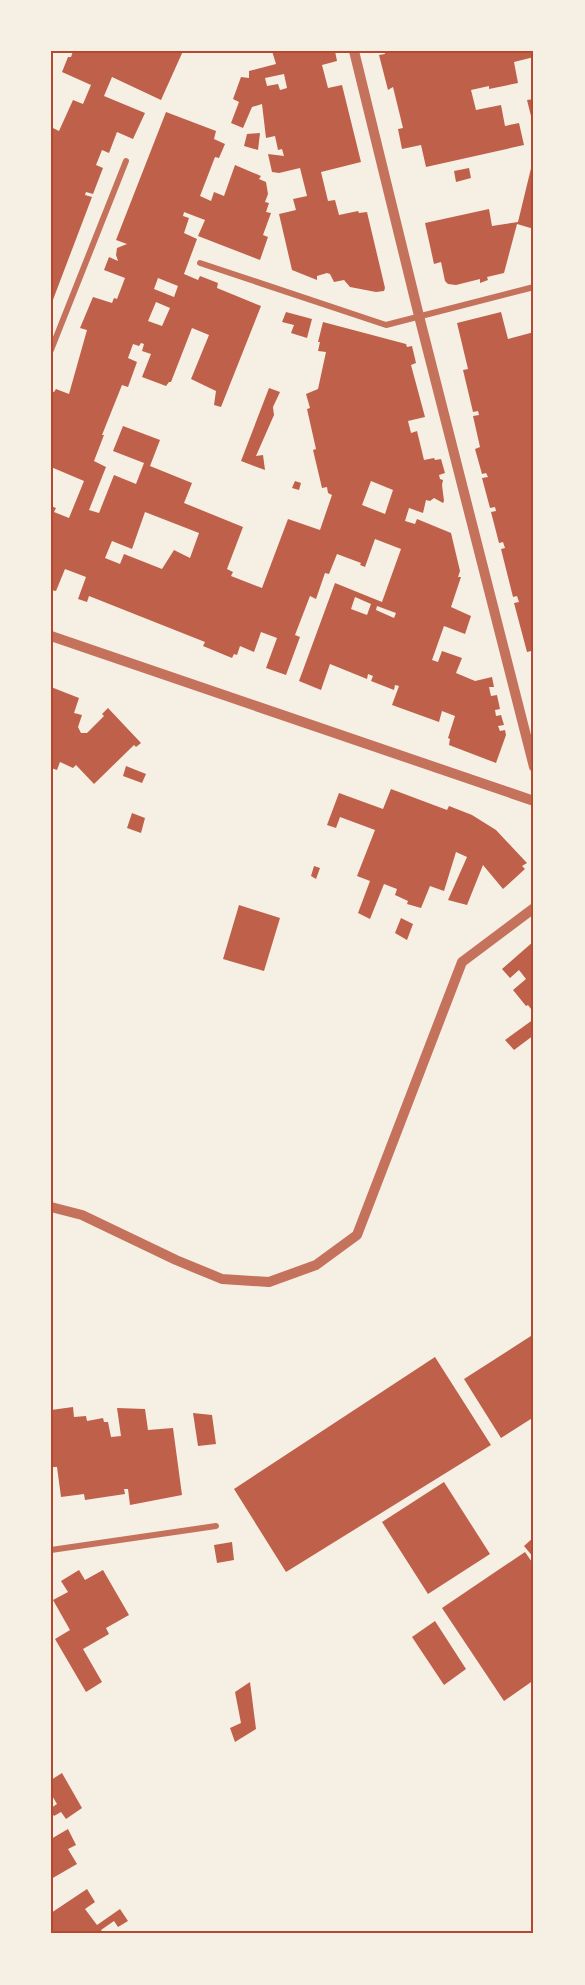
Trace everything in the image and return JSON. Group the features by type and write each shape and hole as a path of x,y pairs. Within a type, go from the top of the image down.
{"street":[{"path":"354,51 534,767"},
{"path":"51,350 126,161"},
{"path":"200,262 386,325 534,287"},
{"path":"51,636 534,801"},
{"path":"51,1207 82,1215 222,1279 268,1282 316,1265 357,1235 462,962 534,908"},
{"path":"51,1550 216,1526"}],"building":[{"path":"73,51 183,51 161,100 112,77 104,96 145,113 133,139 117,132 109,153 102,150 96,165 103,168 93,194 86,192 85,195 92,197 51,305 51,127 59,131 73,100 83,104 91,85 62,72"},
{"path":"272,51 335,51 337,61 322,65 328,88 342,85 361,162 321,172 328,201 335,200 339,215 358,211 359,213 367,212 384,291 376,292 350,287 344,280 334,282 327,273 317,276 317,280 292,270 279,214 296,210 293,199 307,196 300,168 279,173 272,172 268,154 284,156 282,149 278,150 275,136 266,138 262,104 252,107 243,128 231,123 239,102 233,99 241,77 249,78 249,71 276,64","holes":["284,74 287,88 280,90 278,84 267,86 265,78"]},
{"path":"384,51 534,51 534,57 514,62 518,83 471,90 476,110 501,105 505,126 519,123 524,145 426,167 421,145 402,149 398,129 403,128 393,87 388,90 379,55 385,54"},
{"path":"534,99 534,116 531,116 527,100"},
{"path":"166,112 216,131 214,139 225,144 219,158 215,157 200,196 211,201 214,192 224,196 235,165 261,176 259,179 266,182 268,194 265,202 269,203 266,212 271,213 263,235 268,237 260,260 198,236 205,220 184,212 183,216 189,218 184,233 197,239 184,274 198,280 200,276 218,283 217,288 261,306 221,407 214,405 216,391 191,379 209,335 192,328 171,382 166,386 142,377 151,354 142,351 144,344 141,343 139,346 133,344 128,358 137,362 128,387 122,385 102,435 104,435 94,461 106,467 89,510 99,513 114,475 136,484 144,463 113,451 123,426 160,440 150,466 192,483 184,503 243,527 227,569 233,572 231,576 262,588 288,519 320,530 332,495 328,493 327,487 322,488 313,450 316,449 306,394 318,389 326,352 318,351 323,322 406,344 407,347 412,346 416,363 411,365 425,417 408,421 411,433 417,431 424,460 441,459 445,473 439,475 443,480 444,501 443,503 434,498 430,501 426,500 423,513 409,508 405,521 415,524 417,519 451,533 460,571 458,577 461,577 451,607 471,616 465,634 444,626 432,660 438,662 442,651 462,658 456,673 475,681 492,677 494,687 489,687 491,696 497,695 500,709 495,710 496,716 501,715 504,725 498,726 500,731 505,730 506,735 496,763 449,745 450,739 448,738 455,716 442,711 439,722 392,705 399,686 395,685 394,690 371,681 373,676 368,674 367,679 330,664 321,690 299,681 335,583 382,602 401,549 375,539 365,567 360,565 361,563 337,554 329,574 325,573 316,599 310,596 295,635 300,637 286,675 266,668 277,638 261,632 254,652 240,646 237,655 234,654 232,658 203,646 205,642 89,596 87,602 78,599 86,577 65,569 56,591 51,590 51,506 56,508 54,512 69,518 84,481 51,467 51,391 54,392 56,389 69,394 87,330 80,328 93,297 112,303 114,298 117,299 125,278 104,270 109,257 118,261 117,248 127,244 116,240","holes":["158,278 178,286 174,297 154,289","156,302 170,308 162,326 148,321","371,481 393,490 385,514 362,505","145,512 199,533 190,558 174,550 162,569 124,554 120,564 105,558 112,541 132,549","355,597 371,604 367,615 351,609","377,606 396,613 394,618 376,610"]},
{"path":"260,133 258,150 244,146 247,134"},
{"path":"533,160 534,229 517,224 504,273 487,277 488,280 480,283 480,279 456,285 448,284 445,281 441,262 434,264 425,223 489,209 492,226 518,222"},
{"path":"469,168 471,178 456,182 454,171"},
{"path":"286,312 312,319 307,338 291,333 294,325 282,322"},
{"path":"501,312 508,339 534,332 533,663 531,651 527,652 514,603 519,602 517,596 513,597 501,549 505,548 503,542 499,543 491,512 496,511 495,507 490,508 482,478 488,477 486,473 482,474 475,449 480,447 473,416 479,415 478,411 473,412 463,370 468,369 457,323"},
{"path":"269,388 280,392 273,407 274,415 256,456 263,455 265,470 241,461"},
{"path":"295,481 301,483 299,490 292,488"},
{"path":"51,687 79,698 74,713 82,715 78,727 81,733 87,733 104,716 102,714 108,708 141,743 136,747 134,745 94,784 76,765 73,768 60,762 57,770 51,768"},
{"path":"126,766 146,774 142,783 123,776"},
{"path":"391,789 447,810 449,806 472,815 496,830 527,863 522,866 525,869 503,889 483,865 467,905 448,900 467,857 456,852 444,891 430,886 421,908 407,904 408,901 395,895 397,889 384,884 370,919 358,913 370,881 357,876 375,830 340,817 336,828 327,825 339,793 383,809"},
{"path":"132,813 145,818 141,833 127,828"},
{"path":"314,866 320,868 316,879 311,876"},
{"path":"239,905 280,918 264,971 223,959"},
{"path":"401,918 413,924 407,940 395,933"},
{"path":"534,941 534,1013 513,990 526,979 519,970 510,978 502,969"},
{"path":"534,1019 534,1035 514,1050 505,1040"},
{"path":"534,1334 534,1417 501,1438 464,1379"},
{"path":"435,1357 491,1445 286,1572 234,1489"},
{"path":"73,1407 74,1417 86,1416 87,1421 103,1418 104,1422 108,1422 111,1437 121,1436 117,1408 145,1409 148,1430 173,1428 182,1495 130,1505 128,1489 124,1489 125,1494 85,1500 84,1494 61,1497 57,1467 53,1467 51,1452 51,1410"},
{"path":"193,1413 212,1415 216,1444 198,1446"},
{"path":"444,1482 490,1554 428,1594 382,1522"},
{"path":"534,1537 534,1558 524,1546"},
{"path":"232,1542 234,1560 217,1563 214,1545"},
{"path":"525,1552 534,1565 534,1680 504,1701 442,1608"},
{"path":"79,1570 85,1580 103,1570 129,1615 106,1628 109,1634 83,1649 102,1682 86,1692 55,1639 70,1630 53,1600 68,1592 61,1581"},
{"path":"435,1621 466,1669 444,1685 412,1637"},
{"path":"250,1682 256,1729 235,1742 230,1728 241,1723 235,1692"},
{"path":"62,1773 82,1808 66,1819 61,1812 54,1816 51,1812 51,1808 57,1804 51,1794 51,1780"},
{"path":"68,1829 76,1845 68,1849 77,1864 51,1879 51,1839"},
{"path":"87,1889 95,1902 85,1909 97,1925 120,1909 128,1921 118,1927 114,1921 101,1930 104,1934 51,1934 51,1913"}]}
